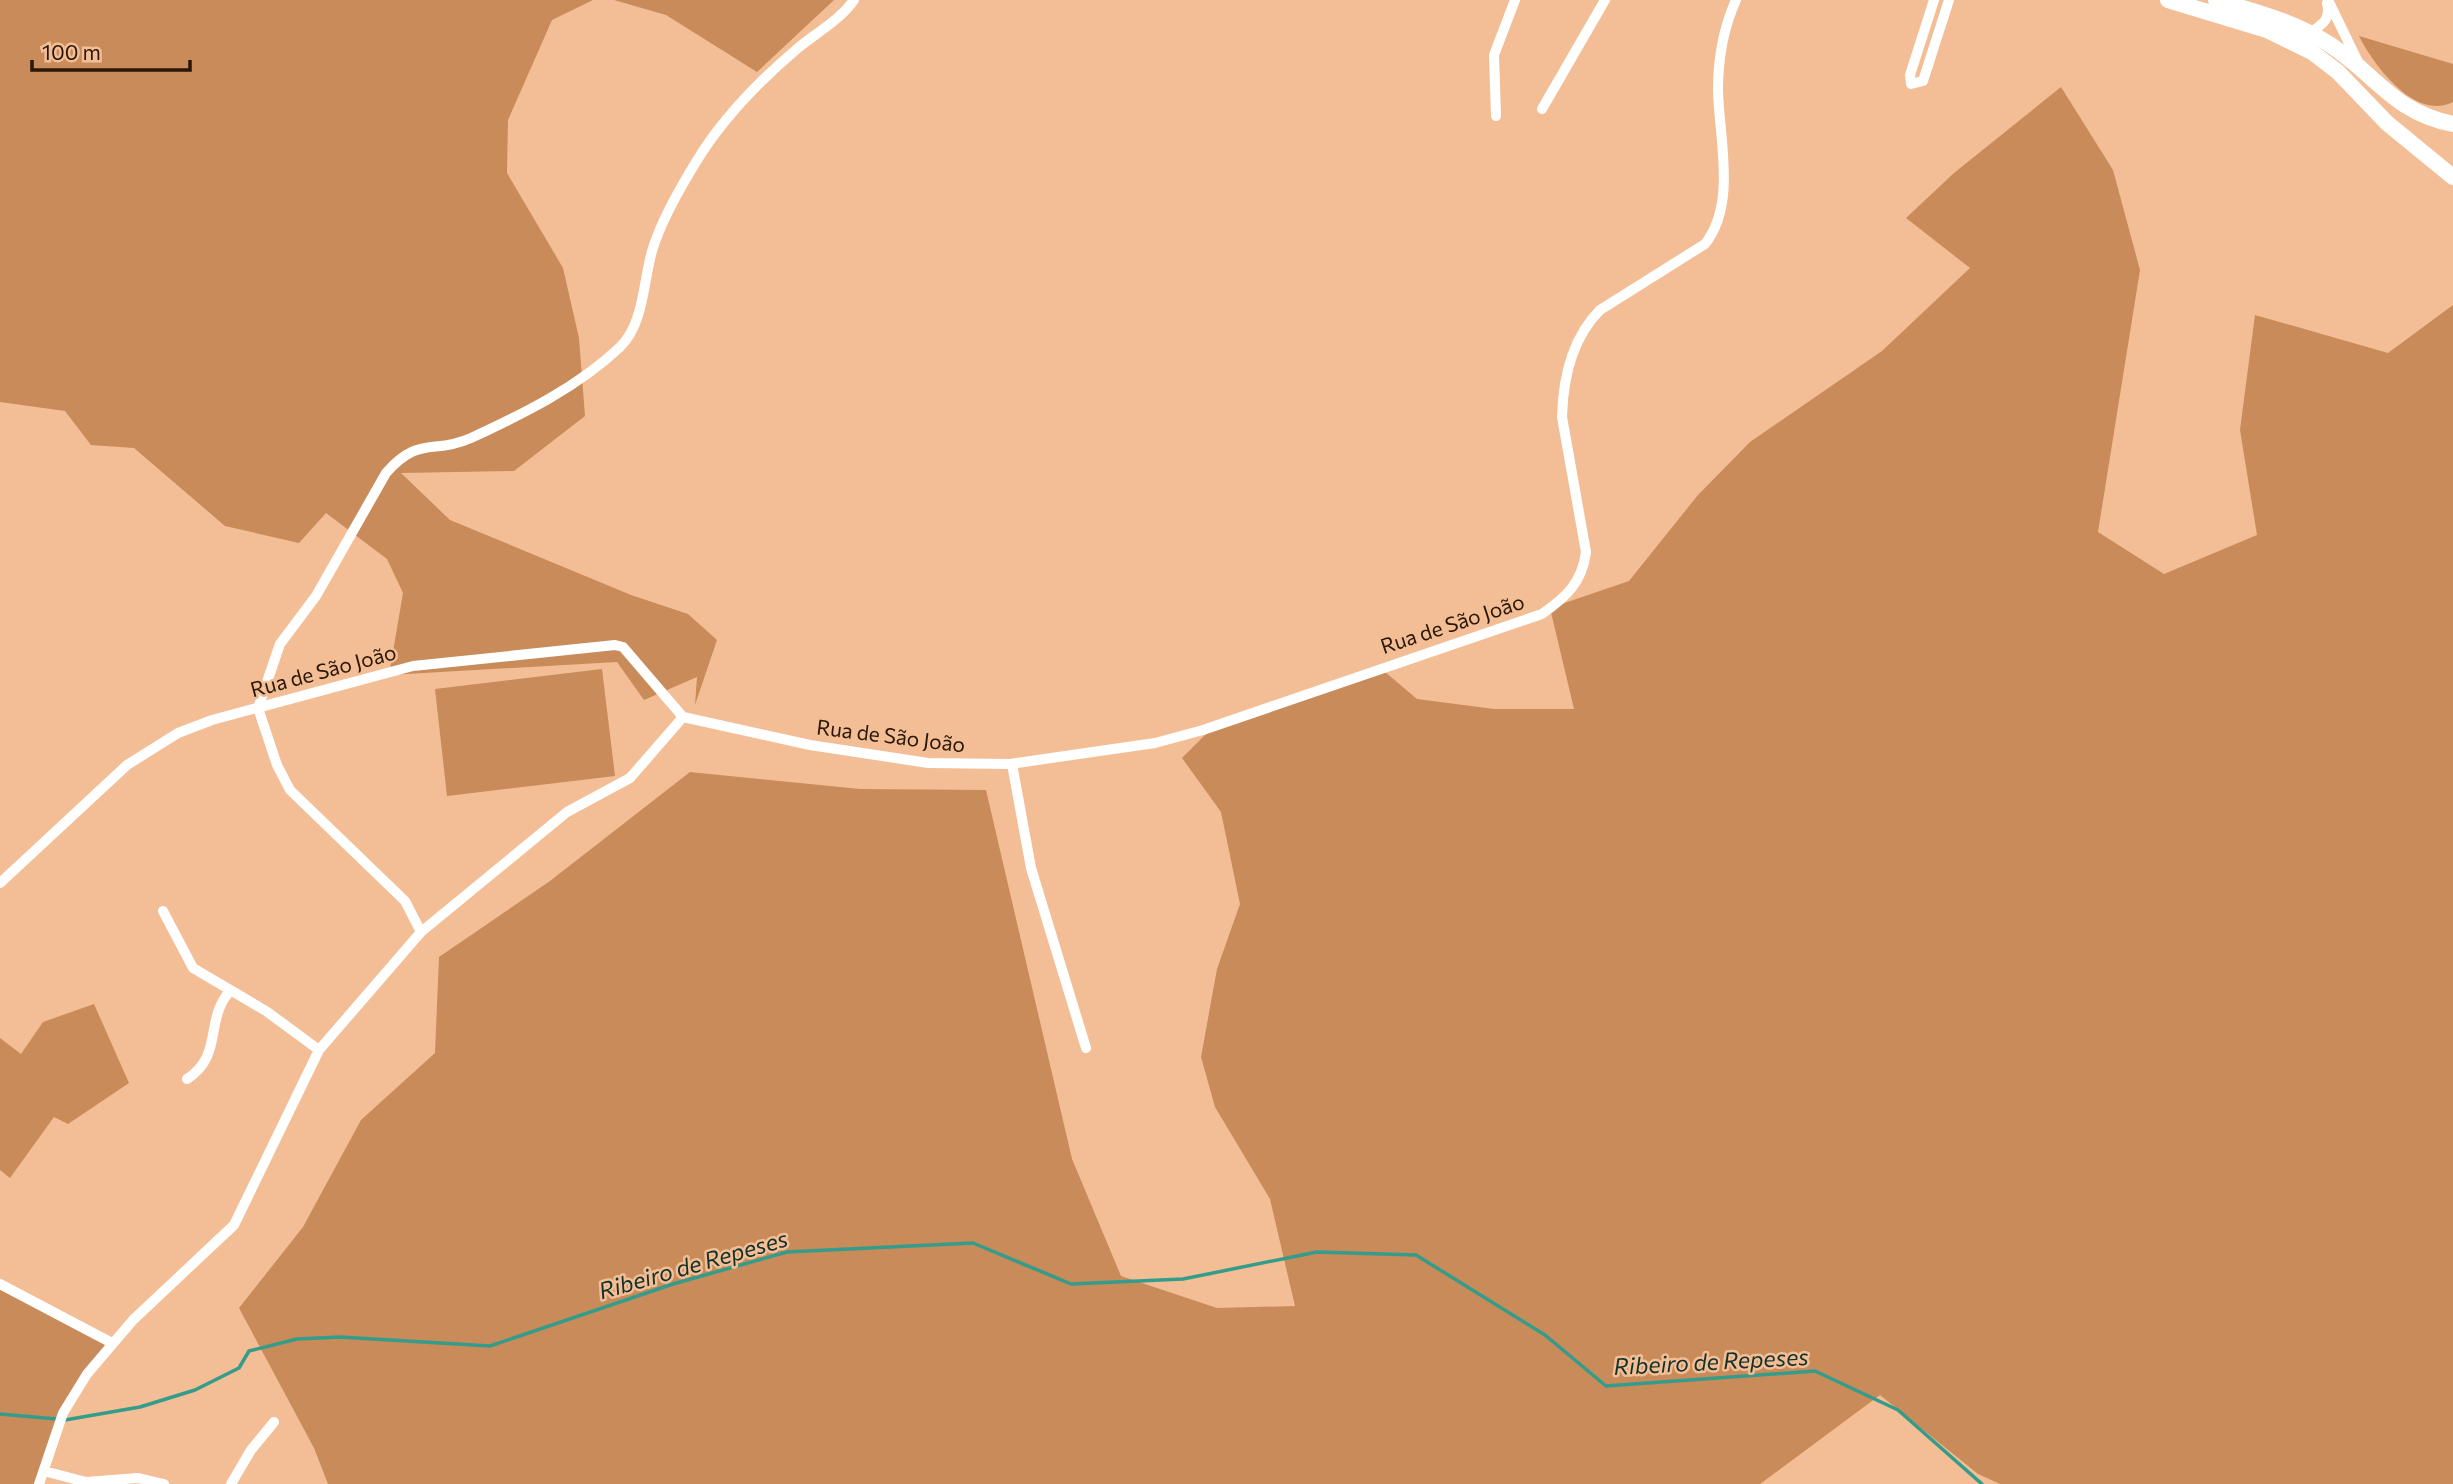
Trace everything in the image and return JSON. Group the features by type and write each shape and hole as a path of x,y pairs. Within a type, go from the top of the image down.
{"main road":[{"path":"2168,0 2267,30 2312,52 2338,72 2387,123 2453,177"},
{"path":"2216,0 2281,19 2310,33 2360,66 2403,107 2449,121"}],"street":[{"path":"421,932 405,901 290,790 277,765 258,708 280,644 316,596 386,473 401,456 412,449 469,439 557,393 623,344 646,287 658,234 705,148 724,122 758,86 801,46 845,12 854,0"},
{"path":"1496,116 1493,55 1515,0"},
{"path":"1542,109 1605,0"},
{"name":"Rua de São João","path":"0,883 100,788 149,748 212,720 405,668 615,645 623,647 683,717 810,745 928,763 1012,764 1155,743 1203,730 1542,614 1564,599 1577,584 1584,568 1586,552 1562,417 1563,395 1576,343 1586,324 1600,310 1705,244 1717,229 1723,205 1718,87 1720,55 1726,24 1737,0"},
{"path":"1934,0 1910,75 1911,83 1923,81 1949,0"},
{"path":"2310,33 2326,20 2329,13 2327,0"},
{"path":"2327,0 2360,66"},
{"path":"39,1484 63,1413 87,1374 112,1343 175,1279 234,1225 319,1050 421,932 567,812 630,778 683,717"},
{"path":"1012,764 1031,869 1086,1048"},
{"path":"163,912 193,968 266,1011 319,1050"},
{"path":"187,1079 201,1068 212,1051 217,1010 230,992"},
{"path":"0,1284 112,1343"},
{"path":"231,1484 251,1450 274,1422"},
{"path":"44,1471 86,1482 129,1481 164,1484"}],"shaded area":[{"path":"0,0 593,0 552,20 508,120 507,173 563,268 579,338 585,416 514,471 401,473 450,520 631,595 688,614 717,640 695,705 697,677 644,700 617,662 389,675 403,593 387,559 326,513 299,543 225,526 134,448 91,445 65,411 0,402"},
{"path":"614,0 834,0 757,72 666,15"},
{"path":"2359,36 2453,64 2453,102 2439,106 2424,104 2410,97 2397,87 2374,61"},
{"path":"2061,87 2113,170 2140,270 2098,532 2164,574 2257,535 2240,430 2255,315 2388,353 2453,305 2453,1484 2000,1484 1978,1474 1880,1395 1760,1484 328,1484 314,1448 239,1308 303,1227 361,1120 435,1053 439,957 550,881 690,772 860,789 986,790 1072,1159 1121,1276 1217,1308 1295,1306 1270,1199 1215,1107 1201,1057 1217,969 1240,904 1221,812 1182,758 1212,728 1378,666 1417,699 1494,709 1574,709 1550,608 1629,581 1698,495 1750,442 1882,351 1970,268 1906,218 1954,173"},
{"path":"602,669 615,776 447,796 435,689"},
{"path":"94,1004 129,1083 68,1124 54,1117 10,1178 0,1170 0,1038 21,1054 43,1022"},
{"path":"0,1284 112,1343 74,1394 39,1484 0,1484"}],"waterway":[{"name":"Ribeiro de Repeses","path":"65,1420 140,1407 195,1390 239,1368 249,1351 297,1339 340,1337 490,1346 673,1284 787,1252 973,1243 1071,1284 1183,1279 1317,1252 1416,1255 1545,1335 1606,1386 1815,1371 1898,1410 1982,1484"},
{"path":"0,1414 57,1419"}]}
